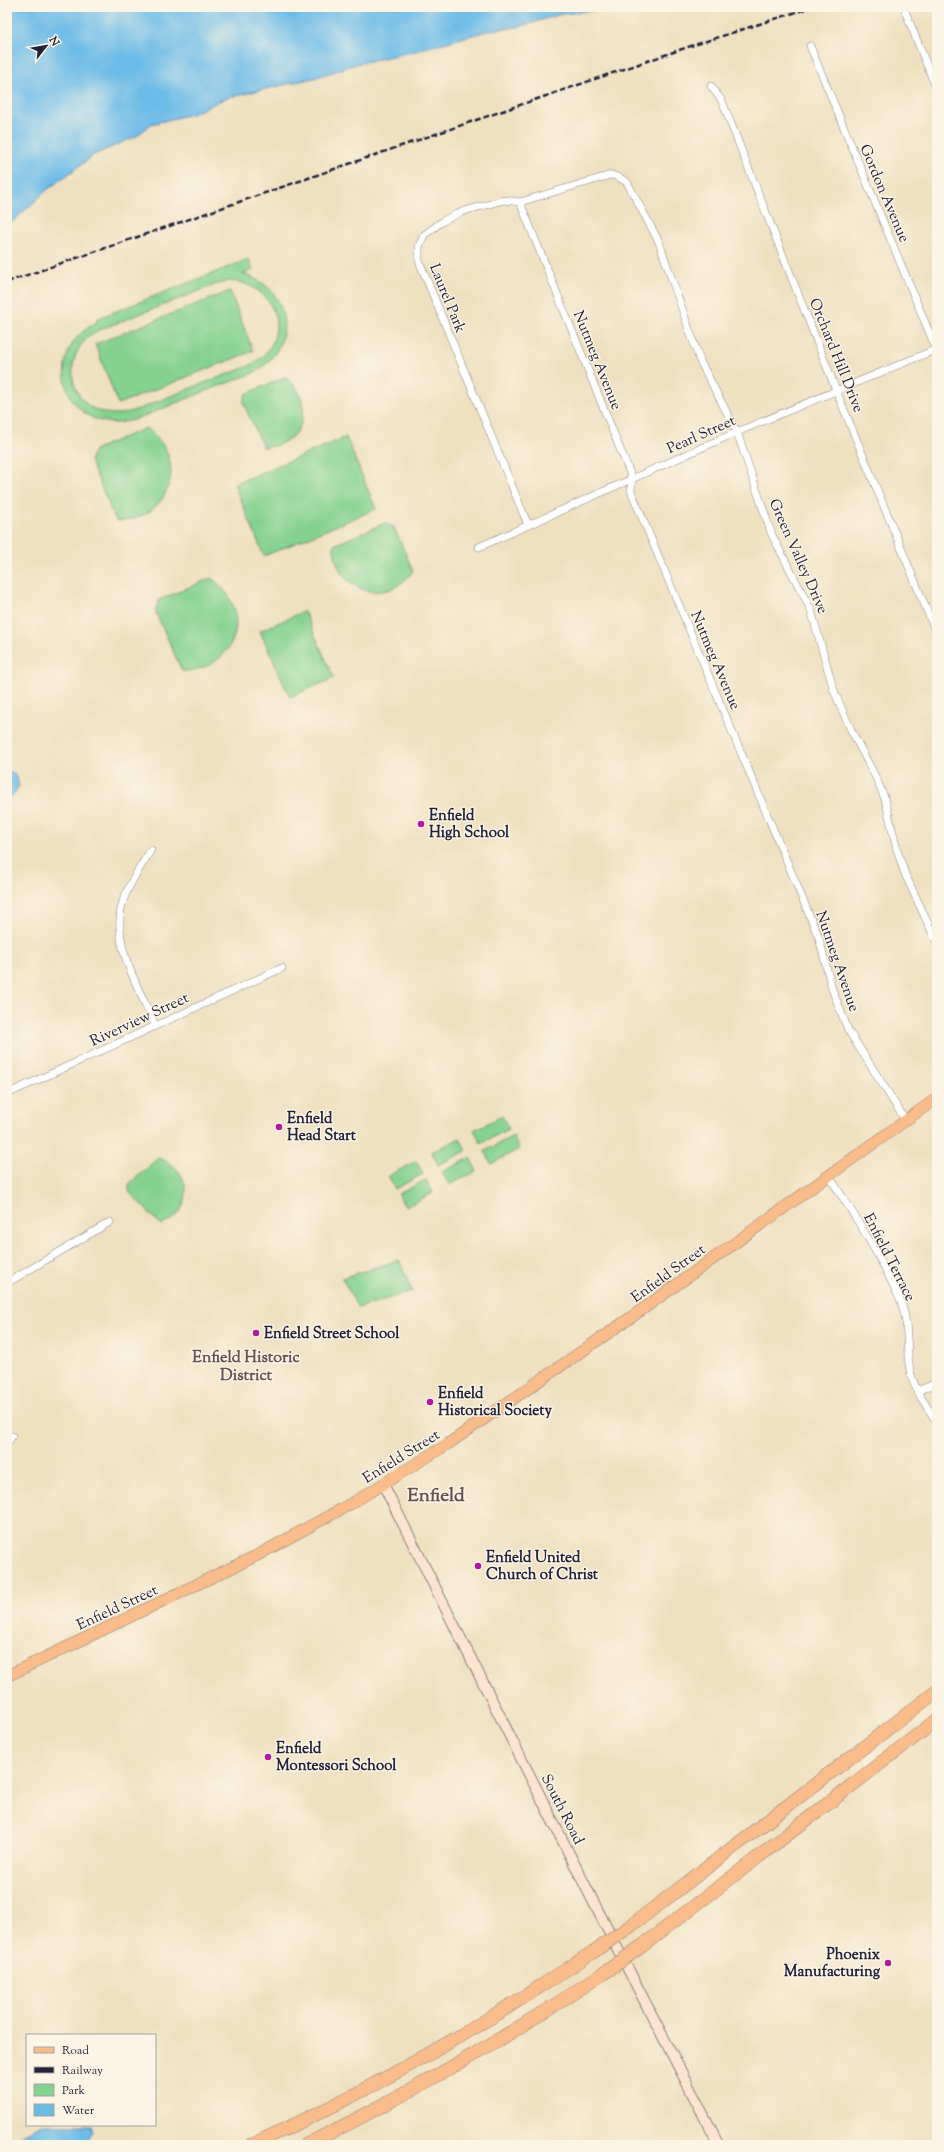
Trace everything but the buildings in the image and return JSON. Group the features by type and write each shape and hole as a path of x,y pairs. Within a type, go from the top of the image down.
{"highway":[{"path":"251,2145 316,2114 405,2068 516,2002 593,1952 632,1925 937,1691"},
{"path":"306,2145 463,2062 604,1973 642,1946 937,1720"}],"main road":[{"name":"Enfield Street","path":"7,1676 258,1555 308,1529 383,1484 489,1418 937,1098"},
{"name":"South Road","path":"383,1484 596,1907 719,2145"}],"street":[{"path":"905,11 937,90"},
{"name":"Gordon Avenue","path":"810,46 937,350"},
{"name":"Orchard Hill Drive","path":"711,86 722,101 836,390 937,635"},
{"name":"Laurel Park","path":"528,525 419,261 419,246 424,235 443,221 481,206 504,200 520,202 611,175 627,182"},
{"name":"Green Valley Drive","path":"627,182 659,242 700,361 736,432 766,518 811,610 834,691 851,730 877,780 885,799 905,874 937,943"},
{"name":"Nutmeg Avenue","path":"520,202 632,479 631,491 819,938 832,989 848,1030 906,1120"},
{"name":"Pearl Street","path":"479,547 736,432 937,350"},
{"path":"151,850 134,877 123,901 119,922 121,942 155,1025"},
{"name":"Riverview Street","path":"7,1094 282,968"},
{"name":"Enfield Terrace","path":"829,1176 857,1219 901,1303 908,1330 909,1366 917,1391 937,1422"},
{"path":"7,1283 110,1222"},
{"path":"917,1391 937,1383"},
{"path":"7,1444 12,1436"}],"green space":[{"path":"249,259 253,270 243,274 260,281 272,292 280,306 284,321 283,336 277,351 266,364 251,374 141,417 117,423 97,420 82,411 71,398 65,382 65,365 70,348 81,334 97,322 96,319","holes":["230,281 247,285 260,292 269,303 275,316 276,330 272,343 263,356 249,366 140,408 118,414 101,412 88,405 79,394 74,381 73,367 77,353 85,340 99,330 217,284"]},
{"path":"230,291 253,351 118,404 95,344"},
{"path":"285,377 295,387 301,398 303,410 302,421 297,431 288,439 277,445 263,447 243,402 246,394"},
{"path":"146,428 160,441 168,456 171,471 168,486 162,500 150,511 135,518 116,521 90,461 94,450"},
{"path":"346,437 376,509 264,556 234,484"},
{"path":"385,523 394,527 413,571 402,583 389,589 376,592 363,590 352,583 343,574 336,561 334,545"},
{"path":"211,578 225,591 233,606 236,621 234,636 227,650 216,661 201,668 182,671 155,611 159,600"},
{"path":"304,611 334,678 290,697 260,631"},
{"path":"502,1116 509,1129 481,1143 474,1130"},
{"path":"513,1136 519,1149 491,1164 485,1151"},
{"path":"460,1138 466,1151 438,1165 432,1152"},
{"path":"158,1158 170,1163 178,1171 184,1180 186,1190 185,1201 180,1210 172,1219 161,1225 129,1192 129,1184"},
{"path":"470,1158 477,1171 449,1185 442,1172"},
{"path":"416,1161 423,1174 395,1189 388,1176"},
{"path":"426,1180 433,1193 405,1207 398,1194"},
{"path":"399,1260 412,1291 358,1308 342,1278"}],"water":[{"path":"7,7 611,7 599,10 562,14 518,27 491,30 411,52 360,63 314,78 226,98 192,114 151,124 137,136 94,155 47,190 7,227"},
{"path":"7,770 15,775 19,785 15,793 7,801"},
{"path":"41,2126 91,2126 93,2132 88,2140 81,2145 7,2145 7,2142"}],"railway":[{"path":"7,282 685,48 812,7"}],"place":[{"name":"Enfield High School","path":"421,824"},
{"name":"Enfield Head Start","path":"279,1127"},
{"name":"Enfield Street School","path":"256,1333"},
{"name":"Enfield Historical Society","path":"430,1402"},
{"name":"Enfield United Church of Christ","path":"478,1566"},
{"name":"Enfield Montessori School","path":"268,1757"},
{"name":"Phoenix Manufacturing","path":"888,1963"}],"district":[{"name":"Enfield Historic District","path":"246,1365"},
{"name":"Enfield","path":"436,1494"}]}
